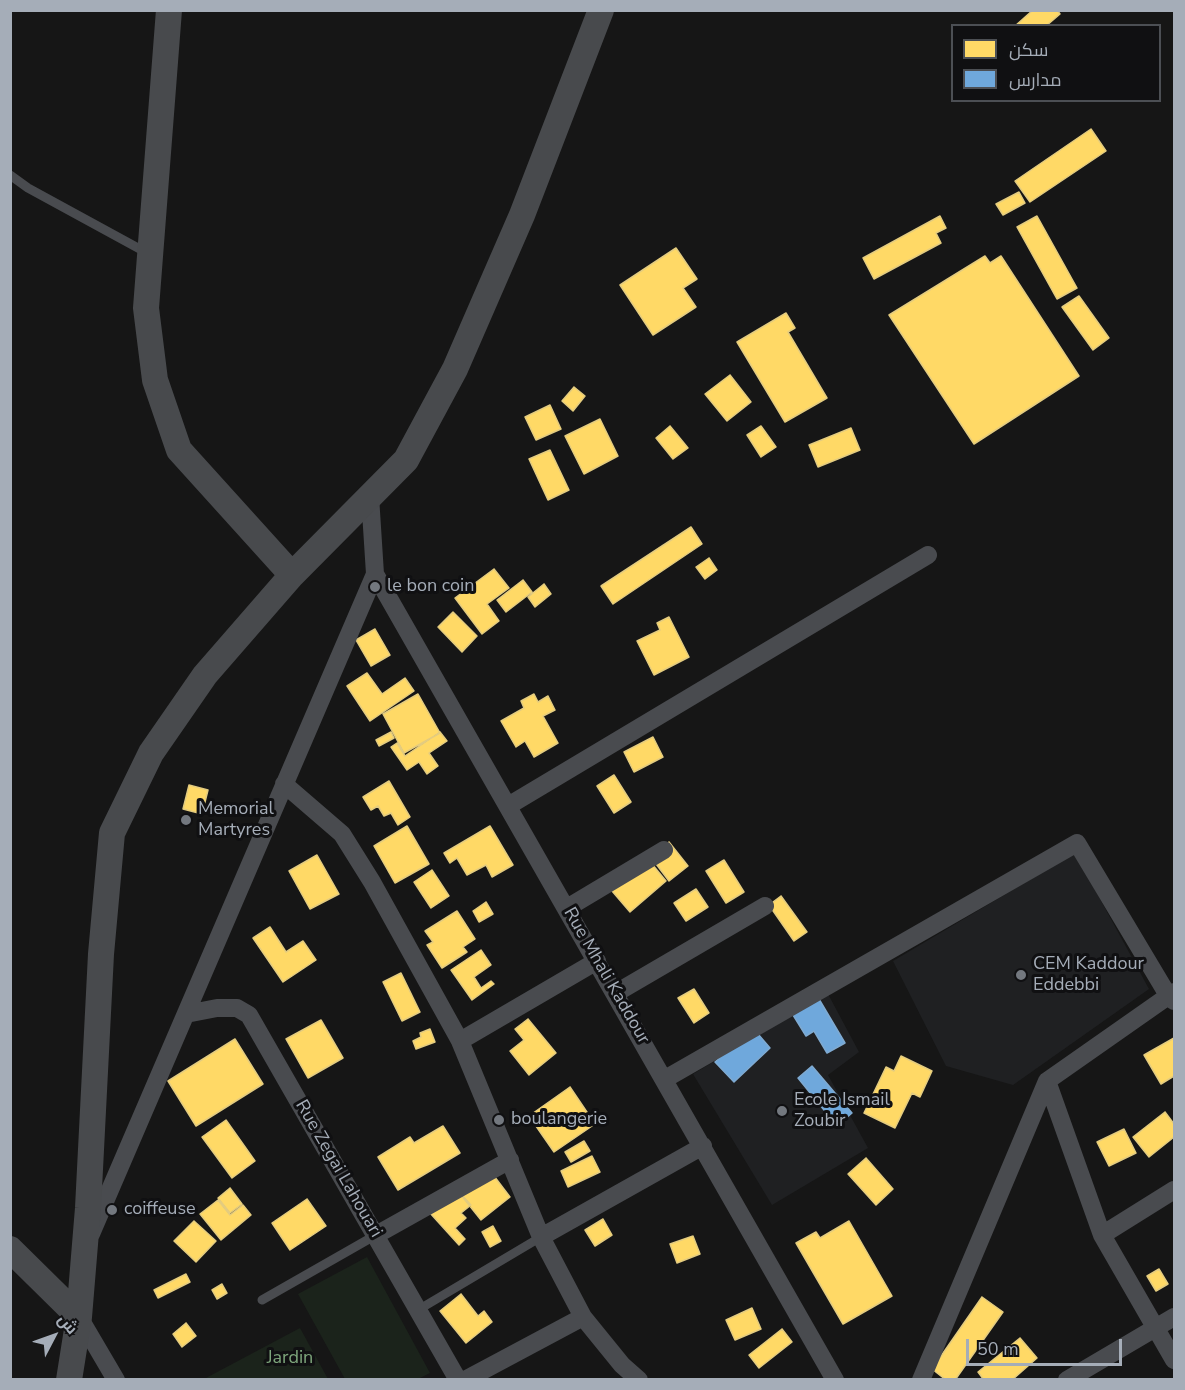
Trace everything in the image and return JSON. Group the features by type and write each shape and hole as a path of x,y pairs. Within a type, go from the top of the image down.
{"main road":[{"path":"170,10 146,308 155,380 179,450 292,575"},
{"path":"69,1380 79,1317 100,954 112,832 158,743 205,675 292,575 406,460 455,369 522,215 600,10"},
{"path":"14,1258 79,1317"}],"street":[{"path":"84,1250 375,574 370,496"},
{"path":"508,806 928,555"},
{"name":"Rue Mhali Kaddour","path":"375,574 835,1380"},
{"path":"284,784 342,834 460,1041 542,1237 583,1317 622,1365 639,1380"},
{"path":"665,1079 1077,843 1173,997 1047,1081 921,1380"},
{"path":"567,908 664,850"},
{"path":"616,993 765,906"},
{"path":"460,1041 597,961"},
{"name":"Rue Zegai Lahouari","path":"186,1014 217,1008 237,1008 249,1015 458,1380"},
{"path":"1047,1081 1102,1235 1174,1359"},
{"path":"542,1237 703,1146"},
{"path":"376,1235 510,1160"},
{"path":"1102,1235 1174,1190"},
{"path":"79,1317 116,1380"},
{"path":"465,1380 583,1317"},
{"path":"1067,1380 1174,1317"}],"lane":[{"path":"10,175 28,188 150,255"},
{"path":"262,1300 376,1235"},
{"path":"418,1310 542,1237"}],"shaded area":[{"name":"CEM Kaddour Eddebbi","path":"1075,853 1149,989 1013,1085 946,1066 893,961"},
{"name":"Ecole Ismail Zoubir","path":"828,994 859,1052 828,1075 868,1148 772,1205 693,1074"}],"green space":[{"path":"367,1257 430,1373 418,1379 345,1379 298,1294"},
{"name":"Jardin","path":"300,1328 328,1379 204,1379"}],"building: سكن":[{"path":"1033,10 1057,10 1060,14 1048,24 1017,24"},
{"path":"1091,129 1106,151 1030,202 1015,181"},
{"path":"1019,192 1025,203 1003,215 996,204"},
{"path":"940,216 946,228 936,233 941,243 874,279 863,258"},
{"path":"1037,216 1077,288 1057,299 1017,227"},
{"path":"676,248 697,279 683,288 696,307 653,335 620,285"},
{"path":"985,256 990,263 1001,256 1079,376 974,444 889,315"},
{"path":"1079,296 1109,338 1093,350 1062,307"},
{"path":"786,313 795,328 788,332 827,398 785,422 737,342"},
{"path":"730,375 751,402 727,421 705,394"},
{"path":"574,387 585,396 573,411 562,401"},
{"path":"550,405 561,429 536,440 525,417"},
{"path":"600,419 618,456 584,474 565,436"},
{"path":"670,426 688,448 673,459 656,438"},
{"path":"761,426 776,447 761,457 747,435"},
{"path":"851,428 860,450 818,467 809,445"},
{"path":"550,450 569,490 548,500 529,459"},
{"path":"691,527 702,544 613,604 601,586"},
{"path":"709,558 717,570 705,579 696,567"},
{"path":"494,569 509,588 487,604 499,621 482,634 455,598"},
{"path":"523,580 532,592 506,612 497,600"},
{"path":"544,584 551,594 535,607 528,597"},
{"path":"453,612 477,636 462,652 438,627"},
{"path":"669,617 689,657 654,675 637,641 660,630 657,623"},
{"path":"375,629 390,655 371,666 356,640"},
{"path":"367,673 382,694 405,678 414,691 370,721 347,686"},
{"path":"418,694 440,733 404,753 383,714"},
{"path":"534,694 538,702 548,696 555,710 543,716 558,743 534,757 525,741 516,747 501,721 524,708 521,701"},
{"path":"391,732 394,738 379,746 376,740"},
{"path":"440,732 447,741 429,753 438,766 427,774 419,762 407,770 391,747 397,743 405,756"},
{"path":"653,737 663,757 634,772 624,752"},
{"path":"614,775 631,802 614,813 597,786"},
{"path":"389,781 410,817 398,825 391,813 384,816 378,806 371,810 363,797"},
{"path":"189,785 208,790 202,814 183,809"},
{"path":"407,826 429,864 395,883 374,846"},
{"path":"490,826 513,865 492,877 486,865 467,875 457,858 450,863 444,853"},
{"path":"669,842 688,866 669,881 650,856"},
{"path":"317,855 339,894 310,909 289,871"},
{"path":"647,858 666,881 630,912 606,884"},
{"path":"724,860 744,892 726,903 706,871"},
{"path":"432,870 449,896 431,908 414,882"},
{"path":"696,889 708,907 686,921 674,903"},
{"path":"781,896 807,932 794,941 769,905"},
{"path":"486,902 493,914 479,922 473,911"},
{"path":"457,911 475,939 463,947 467,952 442,968 427,945 433,942 425,931"},
{"path":"270,927 286,952 303,941 316,960 283,982 253,938"},
{"path":"481,950 491,965 474,977 481,988 491,981 494,984 472,1000 451,970"},
{"path":"401,973 420,1012 402,1021 383,982"},
{"path":"694,989 709,1013 694,1023 678,998"},
{"path":"528,1019 556,1053 529,1075 510,1051 524,1040 515,1029"},
{"path":"321,1020 343,1058 308,1078 286,1039"},
{"path":"430,1029 435,1042 416,1049 413,1041 421,1037 420,1033"},
{"path":"1174,1038 1174,1076 1161,1084 1144,1055"},
{"path":"235,1039 263,1084 196,1126 168,1081"},
{"path":"901,1056 932,1071 920,1097 912,1093 895,1128 864,1113 886,1067 894,1071"},
{"path":"570,1087 595,1124 554,1152 529,1116"},
{"path":"1165,1112 1174,1124 1174,1137 1149,1157 1133,1137"},
{"path":"226,1120 255,1161 232,1178 202,1137"},
{"path":"443,1126 460,1153 398,1190 378,1157 410,1137 414,1143"},
{"path":"1124,1129 1136,1153 1109,1166 1097,1142"},
{"path":"584,1141 590,1151 571,1162 565,1152"},
{"path":"592,1156 600,1172 568,1187 561,1171"},
{"path":"866,1158 893,1189 876,1205 848,1174"},
{"path":"491,1172 510,1197 481,1220 461,1195"},
{"path":"230,1188 242,1204 230,1213 218,1198"},
{"path":"456,1189 471,1205 461,1213 466,1218 455,1228 465,1239 459,1245 430,1213"},
{"path":"307,1199 326,1226 290,1250 272,1223"},
{"path":"218,1200 230,1215 243,1205 251,1215 221,1240 200,1214"},
{"path":"603,1219 612,1235 595,1246 585,1230"},
{"path":"194,1221 216,1241 196,1262 174,1241"},
{"path":"849,1221 892,1296 843,1324 796,1243 816,1232 820,1238"},
{"path":"493,1226 501,1241 490,1247 482,1232"},
{"path":"693,1236 700,1254 677,1263 670,1244"},
{"path":"1159,1269 1168,1284 1156,1291 1147,1276"},
{"path":"186,1274 190,1282 158,1298 154,1290"},
{"path":"222,1284 227,1293 217,1299 212,1290"},
{"path":"461,1294 478,1316 484,1311 492,1322 466,1343 440,1311"},
{"path":"982,1297 1003,1312 955,1380 946,1380 932,1369"},
{"path":"752,1308 761,1329 735,1340 726,1320"},
{"path":"186,1323 196,1336 182,1347 173,1334"},
{"path":"782,1329 792,1342 759,1368 749,1355"},
{"path":"1020,1338 1037,1358 1012,1380 984,1380 978,1372"}],"building: مدارس":[{"path":"816,994 845,1043 827,1053 814,1031 806,1036 790,1010"},
{"path":"752,1027 770,1048 734,1082 715,1062"},
{"path":"812,1066 852,1113 837,1126 798,1078"}],"place":[{"name":"le bon coin","path":"375,587"},
{"name":"Memorial Martyres","path":"186,820"},
{"name":"CEM Kaddour Eddebbi","path":"1021,975"},
{"name":"Ecole Ismail Zoubir","path":"782,1111"},
{"name":"boulangerie","path":"499,1120"},
{"name":"coiffeuse","path":"112,1210"}]}
